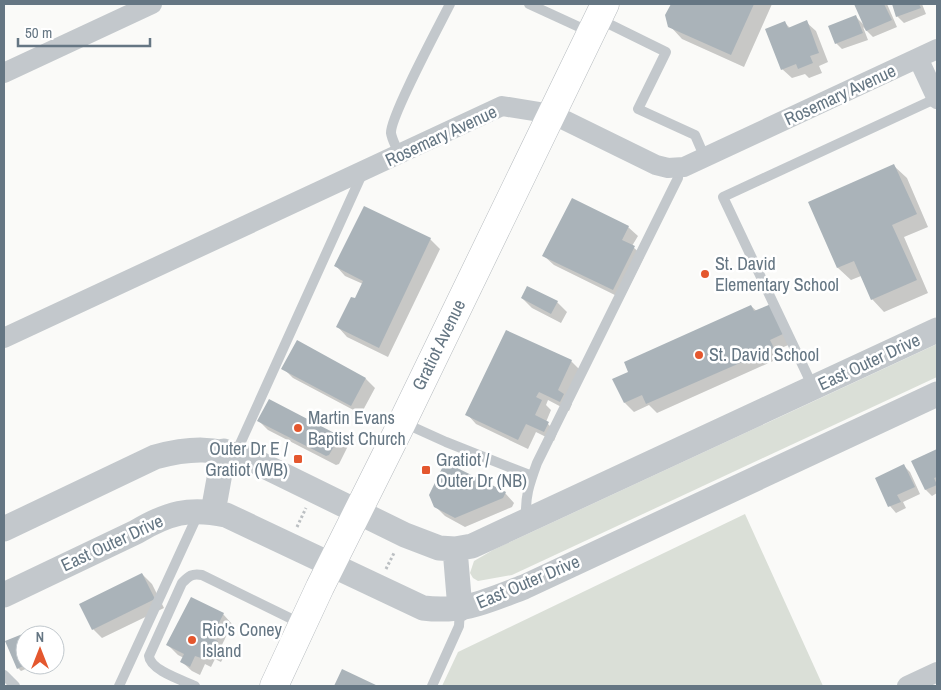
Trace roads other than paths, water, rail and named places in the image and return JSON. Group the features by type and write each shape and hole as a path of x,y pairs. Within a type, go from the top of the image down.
{"main road":[{"name":"Gratiot Avenue","path":"274,686 331,565 598,18"}],"street":[{"path":"4,73 152,4"},
{"name":"Rosemary Avenue","path":"4,338 502,106 552,114 656,165 678,168 705,158 937,49"},
{"path":"918,58 937,99"},
{"name":"East Outer Drive","path":"4,529 156,457 191,449 230,453 250,459 357,512 439,548 456,549 472,546 937,330"},
{"name":"East Outer Drive","path":"4,595 136,532 157,520 179,513 206,511 226,515 424,608 460,609 524,587 937,394"},
{"path":"206,511 230,453"},
{"path":"456,549 460,609"},
{"path":"907,686 937,672"}],"lane":[{"path":"399,155 391,134 392,126 401,103 450,4"},
{"path":"533,5 598,18 666,52 638,109 695,135 705,158"},
{"path":"814,387 723,197 937,99"},
{"path":"526,521 525,499 532,476 678,178 678,168"},
{"path":"230,453 364,171"},
{"path":"402,422 446,442 532,476"},
{"path":"119,686 206,511"},
{"path":"195,686 155,667 150,661 149,656 182,583 194,573 202,575 303,624"},
{"path":"432,686 459,626 460,609"},
{"path":"4,675 15,686"}],"place":[{"name":"St. David Elementary School","path":"705,274"},
{"name":"St. David School","path":"699,355"},
{"name":"Martin Evans Baptist Church","path":"298,428"},
{"name":"Outer Dr E / Gratiot (WB)","path":"298,459"},
{"name":"Gratiot / Outer Dr (NB)","path":"426,470"},
{"name":"Rio's Coney Island","path":"192,640"}]}
